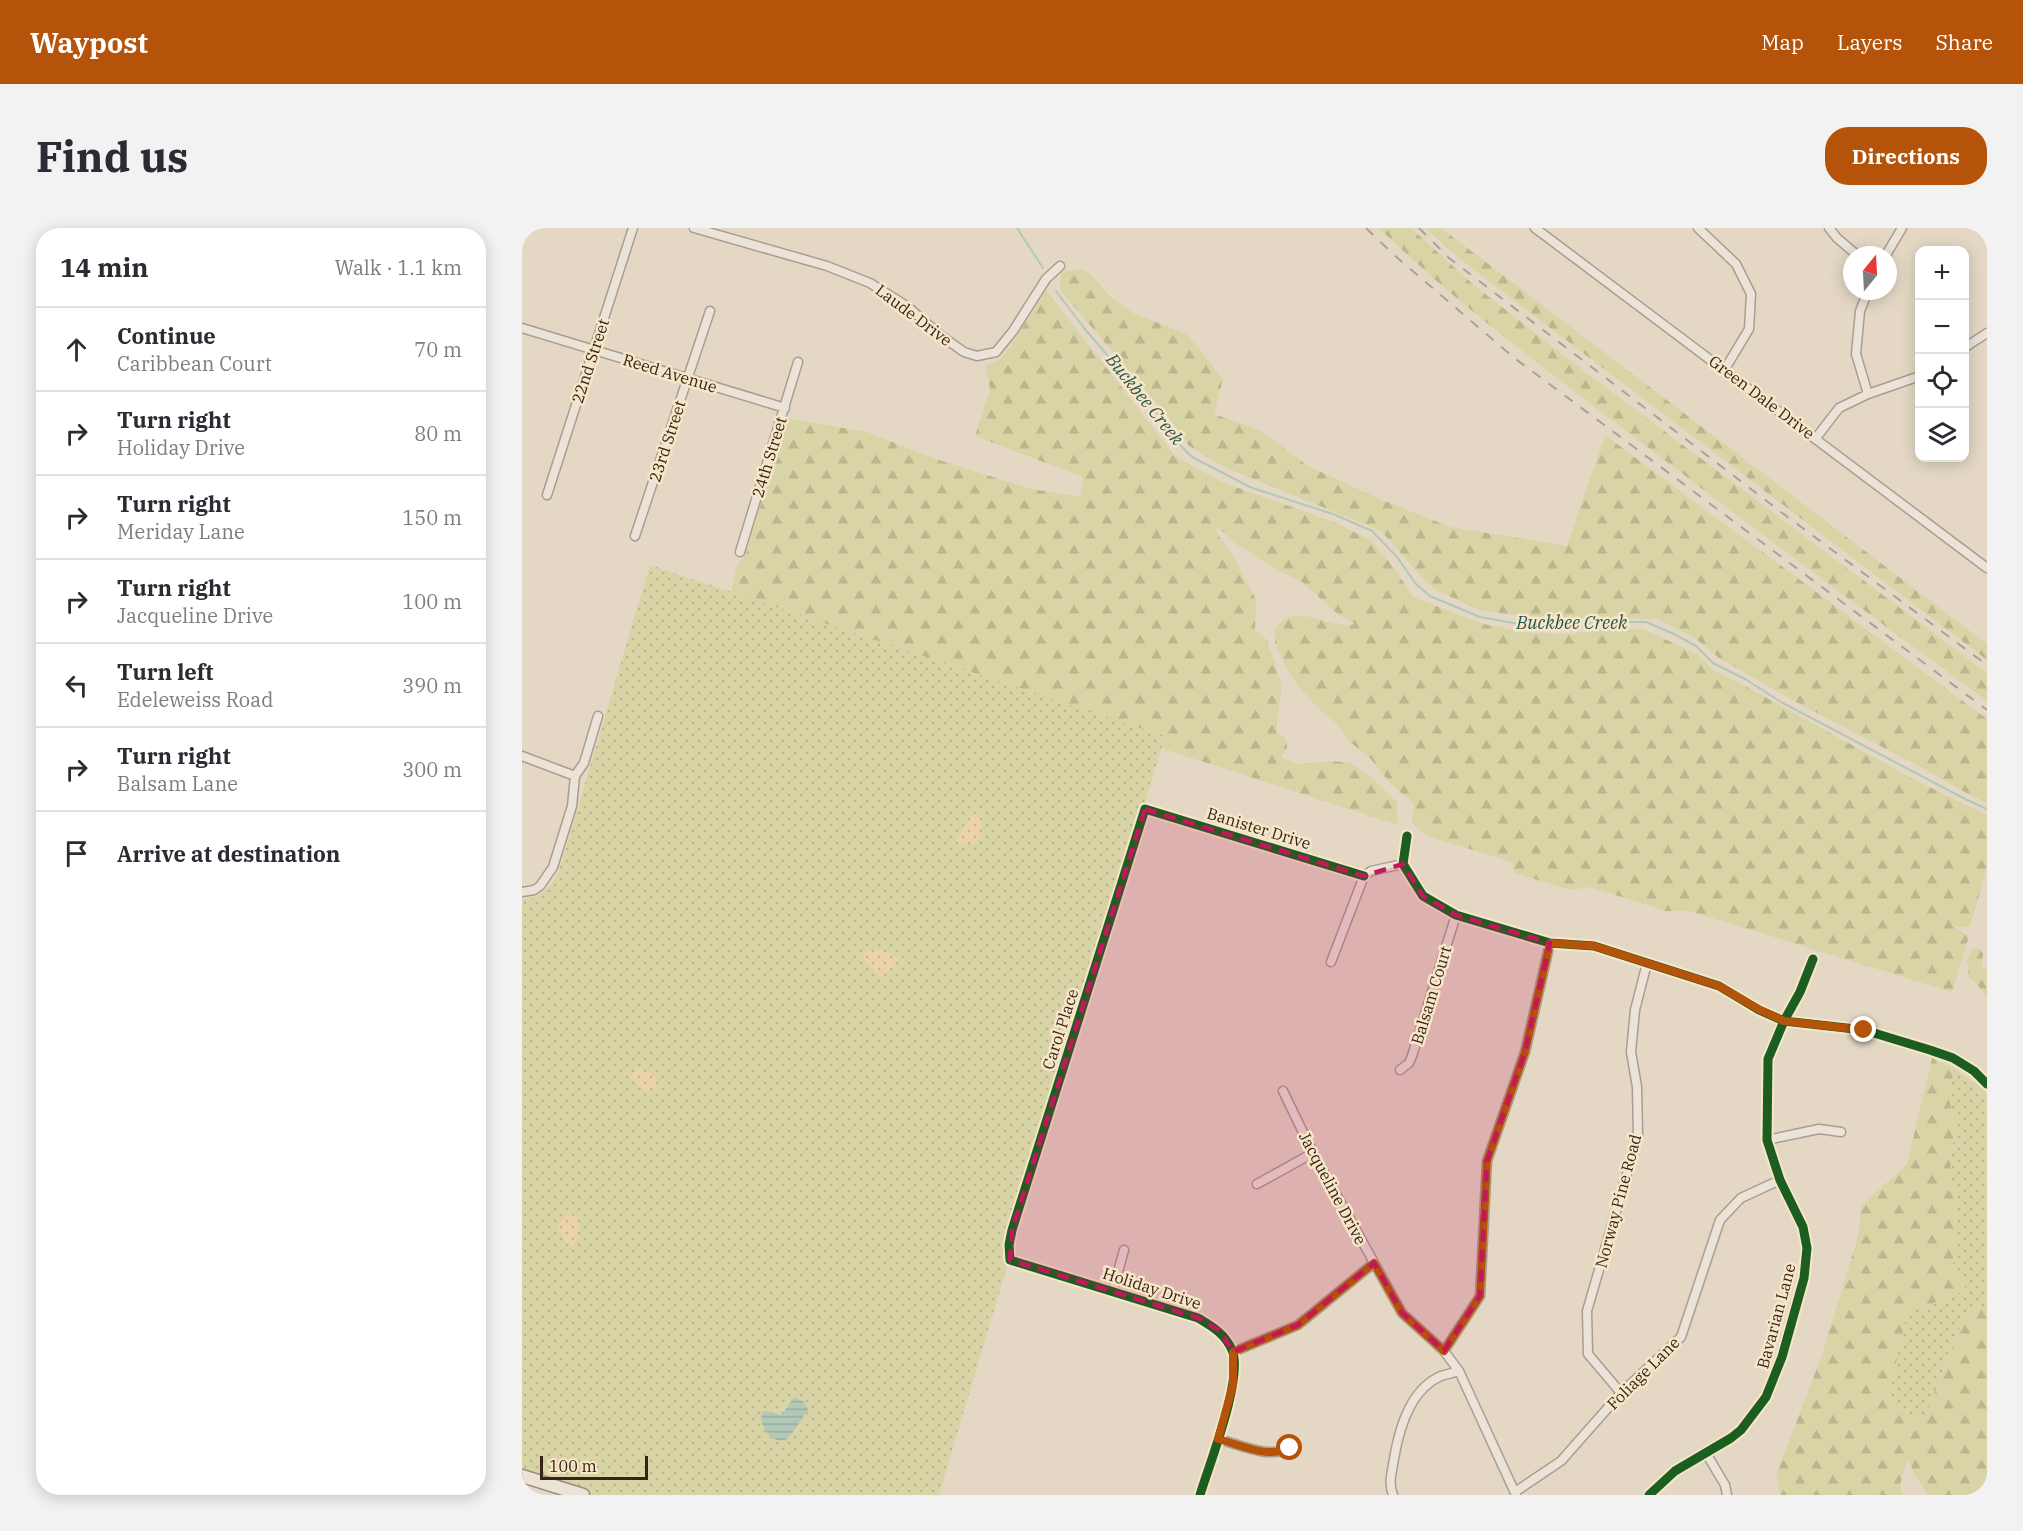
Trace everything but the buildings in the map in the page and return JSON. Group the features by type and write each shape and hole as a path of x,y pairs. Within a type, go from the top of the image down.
{"street":[{"name":"22nd Street","path":"547,495 633,228"},
{"name":"Laude Drive","path":"694,228 827,266 870,283 908,307 964,352 977,356 996,352 1013,331 1046,279 1059,266"},
{"name":"Green Dale Drive","path":"1535,228 1987,568"},
{"path":"1698,228 1736,264 1751,294 1749,328 1725,369"},
{"path":"1829,228 1846,246"},
{"path":"1891,246 1902,228"},
{"path":"1864,300 1860,311 1856,354 1868,394"},
{"name":"23rd Street","path":"635,536 710,311"},
{"name":"Reed Avenue","path":"522,328 784,408"},
{"path":"1969,345 1987,333"},
{"name":"24th Street","path":"740,552 798,362"},
{"path":"1816,438 1839,408 1868,394 1915,378"},
{"path":"522,892 534,890 540,886 553,867 572,806 575,776 584,763 598,716"},
{"path":"522,756 575,776"},
{"name":"Banister Drive","path":"1145,809 1364,876"},
{"name":"Carol Place","path":"1010,1260 1009,1245 1012,1230 1145,809"},
{"path":"1407,836 1402,864 1423,896 1456,915 1550,943 1594,946 1719,986 1784,1021 1864,1030 1897,1040 1953,1058 1974,1071 1987,1084"},
{"path":"1331,962 1364,876 1371,871 1402,864"},
{"name":"Balsam Court","path":"1400,1070 1409,1063 1412,1056 1456,915"},
{"path":"1444,1351 1480,1296 1487,1161 1525,1052 1550,943"},
{"name":"Bavarian Lane","path":"1649,1495 1675,1471 1741,1430 1766,1398 1782,1358 1804,1278 1807,1248 1805,1234 1780,1180 1767,1140 1768,1059 1813,959"},
{"name":"Norway Pine Road","path":"1621,1393 1588,1354 1587,1311 1638,1136 1637,1088 1631,1052 1635,1010 1647,963"},
{"name":"Jacqueline Drive","path":"1283,1091 1313,1153 1402,1313 1444,1351 1459,1371 1516,1493"},
{"path":"1767,1140 1819,1129 1841,1132"},
{"path":"1257,1184 1313,1153"},
{"name":"Foliage Lane","path":"1516,1493 1562,1461 1621,1393 1681,1336 1720,1220 1741,1198 1780,1180"},
{"path":"1113,1290 1125,1250"},
{"name":"Holiday Drive","path":"1010,1260 1198,1318 1220,1331 1233,1352"},
{"path":"1200,1495 1233,1385 1233,1352 1298,1325 1374,1263"},
{"path":"1393,1495 1389,1486 1396,1446 1408,1411 1423,1390 1439,1377 1459,1371"},
{"path":"1218,1439 1271,1453 1280,1453 1290,1448"},
{"path":"1706,1453 1725,1485 1727,1495"},
{"path":"522,1476 583,1495"}],"highlighted area":[{"path":"1145,809 1364,876 1403,864 1423,896 1456,915 1550,943 1525,1052 1487,1161 1480,1296 1444,1351 1402,1313 1374,1263 1298,1325 1233,1352 1220,1331 1198,1318 1010,1260 1012,1230"}],"green space":[{"path":"1379,228 1411,228 1475,286 1571,361 1987,673 1987,701 1771,540 1474,313"},
{"path":"1426,228 1441,228 1987,644 1987,660 1474,270"},
{"path":"1079,269 1090,274 1113,299 1135,314 1187,334 1223,379 1214,414 1260,430 1308,466 1382,500 1450,527 1567,546 1605,435 1987,719 1987,803 1794,701 1719,658 1695,638 1657,619 1528,617 1479,610 1438,591 1424,580 1381,531 1224,467 1189,446 1170,419 1060,290 1061,272"},
{"path":"1046,290 1175,456 1222,482 1331,521 1371,540 1395,569 1413,597 1483,624 1530,633 1567,634 1610,629 1643,629 1697,654 1713,670 1919,782 1987,815 1987,867 1970,927 1954,927 1969,936 1952,992 1689,911 1666,911 1590,887 1571,890 1515,873 1511,862 1428,836 1411,823 1415,805 1391,784 1370,758 1350,742 1338,725 1310,700 1290,675 1275,644 1275,628 1284,620 1294,616 1314,618 1334,624 1355,624 1340,616 1302,582 1269,565 1237,544 1216,526 1217,534 1230,550 1256,600 1255,630 1267,640 1282,685 1276,732 1286,738 1287,749 1281,758 1299,764 1332,761 1350,763 1369,775 1397,802 1397,825 1161,748 1164,736 731,592 737,565 746,553 787,418 867,432 936,459 1032,489 1080,497 1083,477 975,436 990,389 986,366 1000,359 1012,344"},
{"path":"650,565 1165,736 939,1495 592,1495 522,1474 522,899 534,897 543,891 558,874"},
{"path":"1972,948 1980,948 1983,954 1982,967 1987,970 1987,998 1976,983 1969,978 1967,961"},
{"path":"1932,1058 1954,1068 1949,1098 1955,1125 1949,1178 1955,1192 1956,1228 1952,1269 1967,1290 1907,1313 1888,1398 1910,1417 1925,1417 1965,1314 1987,1305 1987,1495 1928,1495 1914,1474 1908,1458 1900,1484 1903,1495 1780,1495 1776,1476 1822,1355 1859,1233 1861,1206 1907,1164"},
{"path":"1954,1068 1987,1094 1987,1305 1965,1314 1925,1417 1910,1417 1888,1398 1907,1312 1967,1290 1952,1269 1956,1228 1955,1192 1949,1178 1955,1125 1949,1098"}],"sand":[{"path":"975,814 981,817 981,837 975,843 959,845 957,842 961,831 970,816"},
{"path":"870,950 881,950 897,958 898,961 888,973 880,977 863,958 864,953"},
{"path":"641,1068 652,1074 657,1082 657,1085 647,1092 630,1078 634,1070"},
{"path":"575,1214 577,1218 579,1235 571,1246 564,1240 557,1228 562,1219"}],"shaded area":[{"path":"794,1397 804,1402 808,1409 787,1438 780,1441 768,1434 761,1416 764,1411 782,1415"}],"waterway":[{"path":"1017,228 1043,268"},
{"name":"Buckbee Creek","path":"1056,291 1192,457 1252,488 1333,514 1372,531 1397,557 1416,584 1430,596 1480,617 1534,626 1542,624 1583,626 1594,622 1646,622 1696,646 1713,663 1745,679 1781,702 1987,809"}],"railway":[{"path":"1366,228 1513,357 1987,710"},
{"path":"1419,228 1449,258 1781,512 1987,665"}],"cycle path":[{"path":"1200,1495 1230,1400 1234,1363 1232,1350 1226,1340 1214,1328 1198,1318 1010,1260 1009,1245 1012,1230 1145,809 1364,876"},
{"path":"1407,836 1403,864 1423,896 1456,915 1550,943 1594,946 1719,986 1759,1010 1784,1021 1864,1030 1930,1050 1953,1058 1974,1071 1987,1084"},
{"path":"1649,1495 1675,1471 1741,1430 1766,1397 1782,1357 1804,1278 1807,1248 1803,1227 1780,1180 1767,1140 1768,1059 1813,959"}],"route":[{"path":"1290,1448 1280,1453 1271,1453 1218,1439 1233,1385 1233,1352 1298,1325 1374,1263 1402,1313 1444,1351 1480,1296 1487,1161 1525,1052 1550,943 1594,946 1719,986 1784,1021 1864,1030"}]}
